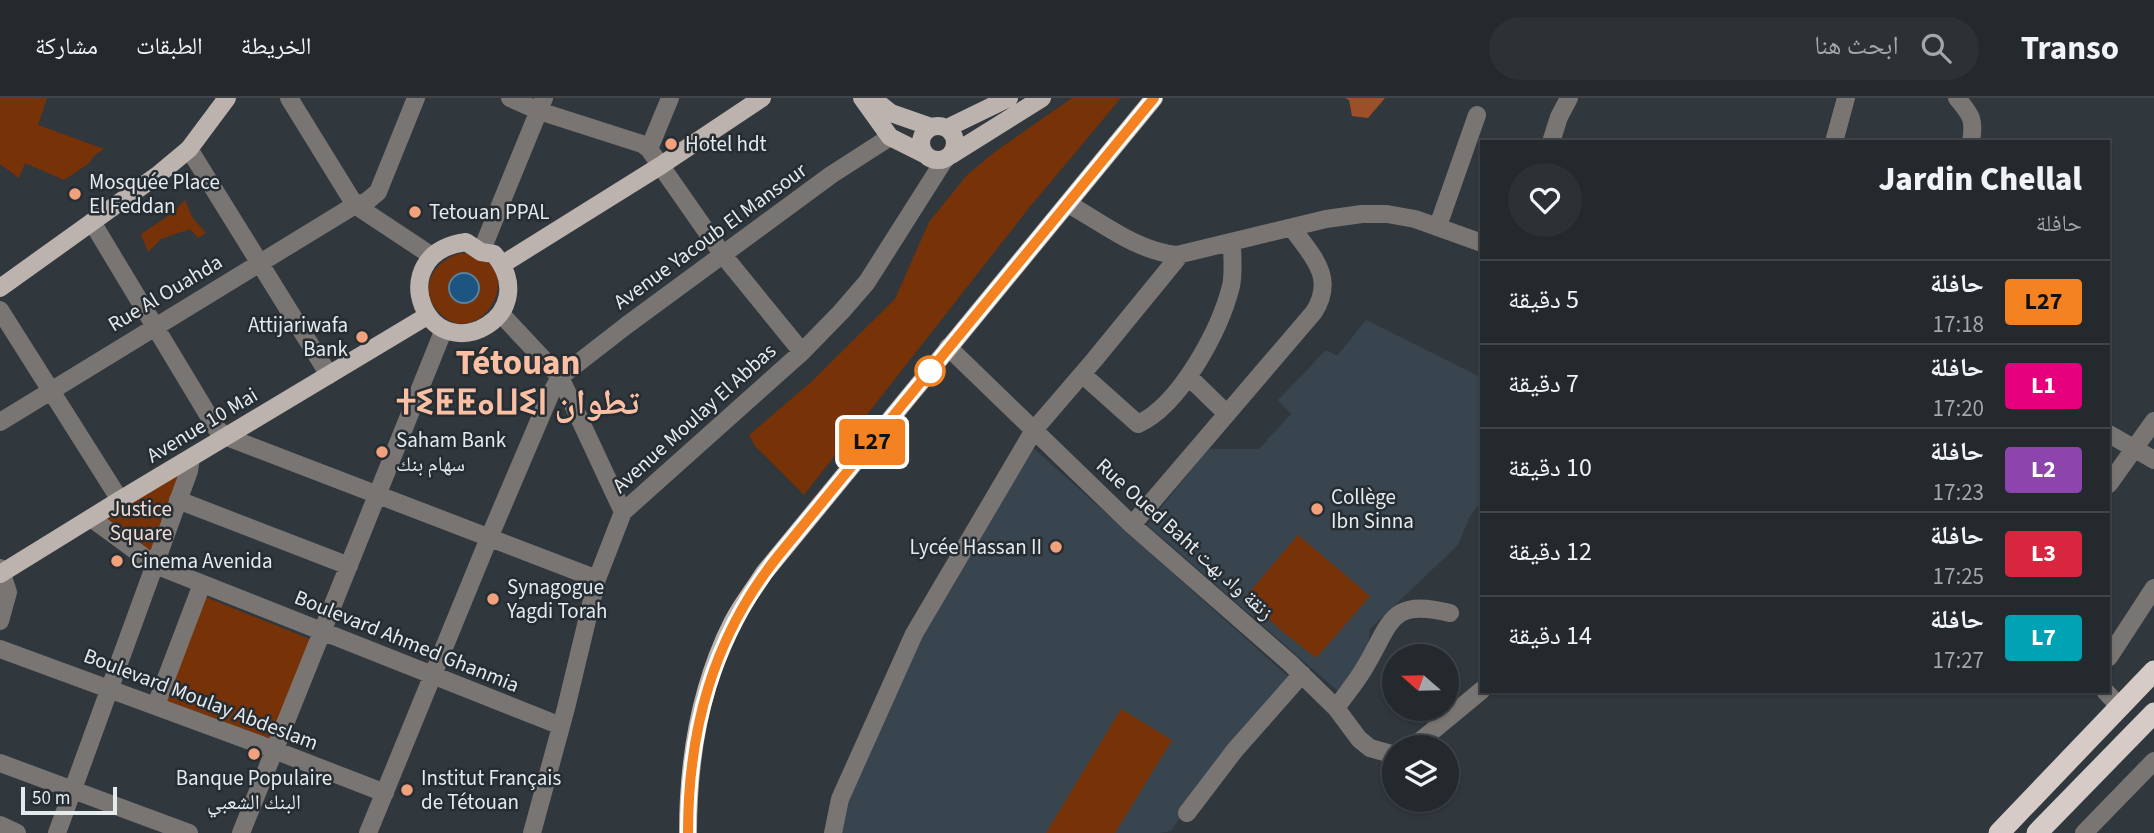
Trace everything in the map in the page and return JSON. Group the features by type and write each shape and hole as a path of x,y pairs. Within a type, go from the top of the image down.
{"highway":[{"path":"1999,833 2154,671"},
{"path":"2037,833 2154,713"}],"main road":[{"path":"0,288 159,174 189,149 227,98"},
{"path":"503,264 660,166 762,98"},
{"path":"862,98 890,137 934,160 948,157 1042,98"},
{"path":"872,98 891,113 952,132 956,144 948,157"},
{"path":"890,137 935,128 1009,98"},
{"path":"688,833 692,766 704,697 733,622 764,573 1154,98"},
{"path":"926,155 921,139 935,128"},
{"path":"466,242 481,252 494,254 503,264 508,277 507,303 491,324 479,331 465,333 444,329 428,316 420,299 421,272 432,256 451,244 466,242"},
{"name":"Avenue 10 Mai","path":"1,572 428,316"}],"street":[{"path":"289,98 355,205 432,256"},
{"name":"Rue Al Ouahda","path":"0,422 258,263 355,205 366,202 378,192 416,98"},
{"path":"510,98 542,105 649,149 723,256 802,352"},
{"path":"649,149 670,98"},
{"path":"1552,140 1569,98"},
{"path":"1835,140 1846,98"},
{"path":"1957,98 1969,113 1973,124 1971,140"},
{"path":"481,252 542,105"},
{"path":"1438,226 1477,115"},
{"name":"Avenue Yacoub El Mansour","path":"560,377 627,324 822,182 890,137"},
{"path":"189,149 329,375"},
{"name":"Avenue Moulay El Abbas","path":"532,833 597,579 623,512 802,352 867,282 948,157"},
{"path":"1068,204 1141,246 1159,253 1180,255 1362,214 1387,214 1438,226 1480,242"},
{"path":"92,222 216,428 227,437 597,579"},
{"path":"1132,525 1314,312 1321,300 1324,290 1321,271 1292,228"},
{"path":"1082,374 1138,424 1152,418 1189,377 1214,330 1231,285 1232,242"},
{"path":"833,833 839,799 914,634 1034,430 1180,255"},
{"path":"0,310 120,500"},
{"path":"501,314 560,377 623,512"},
{"path":"241,833 444,329"},
{"name":"Rue Oued Baht زنقة واد بهت","path":"948,347 1132,525 1302,674 1336,708 1359,739 1370,748 1382,751"},
{"path":"368,833 489,538 560,377"},
{"path":"1189,377 1226,414"},
{"path":"2110,483 2154,421"},
{"path":"2110,435 2154,460"},
{"path":"57,833 155,565 191,458"},
{"path":"178,500 349,566"},
{"name":"Boulevard Ahmed Ghanmia","path":"91,518 155,565 561,726"},
{"path":"0,621 8,592 1,572"},
{"path":"156,705 202,584"},
{"path":"2110,655 2154,588"},
{"path":"1336,708 1364,670 1380,636 1393,619 1413,607 1450,613"},
{"name":"Boulevard Moulay Abdeslam","path":"0,649 156,705 384,793"},
{"path":"1187,813 1235,750 1302,674"},
{"path":"1428,735 1480,692"},
{"path":"2107,693 2120,707"},
{"path":"2084,833 2154,761"},
{"path":"0,763 189,833"},
{"path":"0,825 17,833"}],"shaded area":[{"path":"1345,98 1385,98 1368,118 1352,116 1349,100"},
{"name":"Collège Ibn Sinna","path":"1366,320 1480,377 1480,503 1469,518 1458,545 1370,629 1367,656 1340,693 1147,525 1208,449 1259,449 1291,414 1278,400 1326,350 1337,356"},
{"name":"Lycée Hassan II","path":"1030,445 1292,680 1216,763 1171,831 838,833 843,801 909,648"}],"green space":[{"path":"0,98 47,98 38,125 104,149 64,180 25,163 19,178 0,164"},
{"path":"1072,98 1121,98 1029,208 804,495 755,446 749,435 811,382 895,299 929,222 967,175 996,151"},
{"path":"185,200 192,217 206,233 198,238 190,229 161,239 148,252 141,234 171,214"},
{"path":"462,253 484,260 496,272 498,287 493,303 483,316 469,323 453,322 437,310 431,301 429,283 432,275 437,267","holes":["468,273 476,279 461,303 452,298 449,284 454,276"]},
{"name":"Justice Square","path":"183,468 152,556 103,520"},
{"path":"1298,535 1370,596 1316,658 1245,597"},
{"path":"203,596 312,640 271,743 162,703"},
{"path":"1121,709 1172,740 1115,833 1046,833"}],"water":[{"path":"464,273 475,277 479,288 475,299 464,303 453,299 449,288 453,277"}],"bus line":[{"name":"L27","path":"688,833 692,766 704,697 716,660 733,622 764,573 1154,98"}],"place":[{"name":"Hotel hdt","path":"671,144"},
{"name":"Mosquée Place El Feddan","path":"75,194"},
{"name":"Tetouan PPAL","path":"415,212"},
{"name":"Attijariwafa Bank","path":"362,337"},
{"name":"Saham Bank سهام بنك","path":"382,452"},
{"name":"Collège Ibn Sinna","path":"1317,509"},
{"name":"Lycée Hassan II","path":"1056,547"},
{"name":"Cinema Avenida","path":"117,561"},
{"name":"Synagogue Yagdi Torah","path":"493,599"},
{"name":"Banque Populaire البنك الشعبي","path":"254,754"},
{"name":"Institut Français de Tétouan","path":"407,790"}],"district":[{"name":"Tétouan ⵜⵉⵟⵟⴰⵡⵉⵏ تطوان","path":"518,383"}]}
